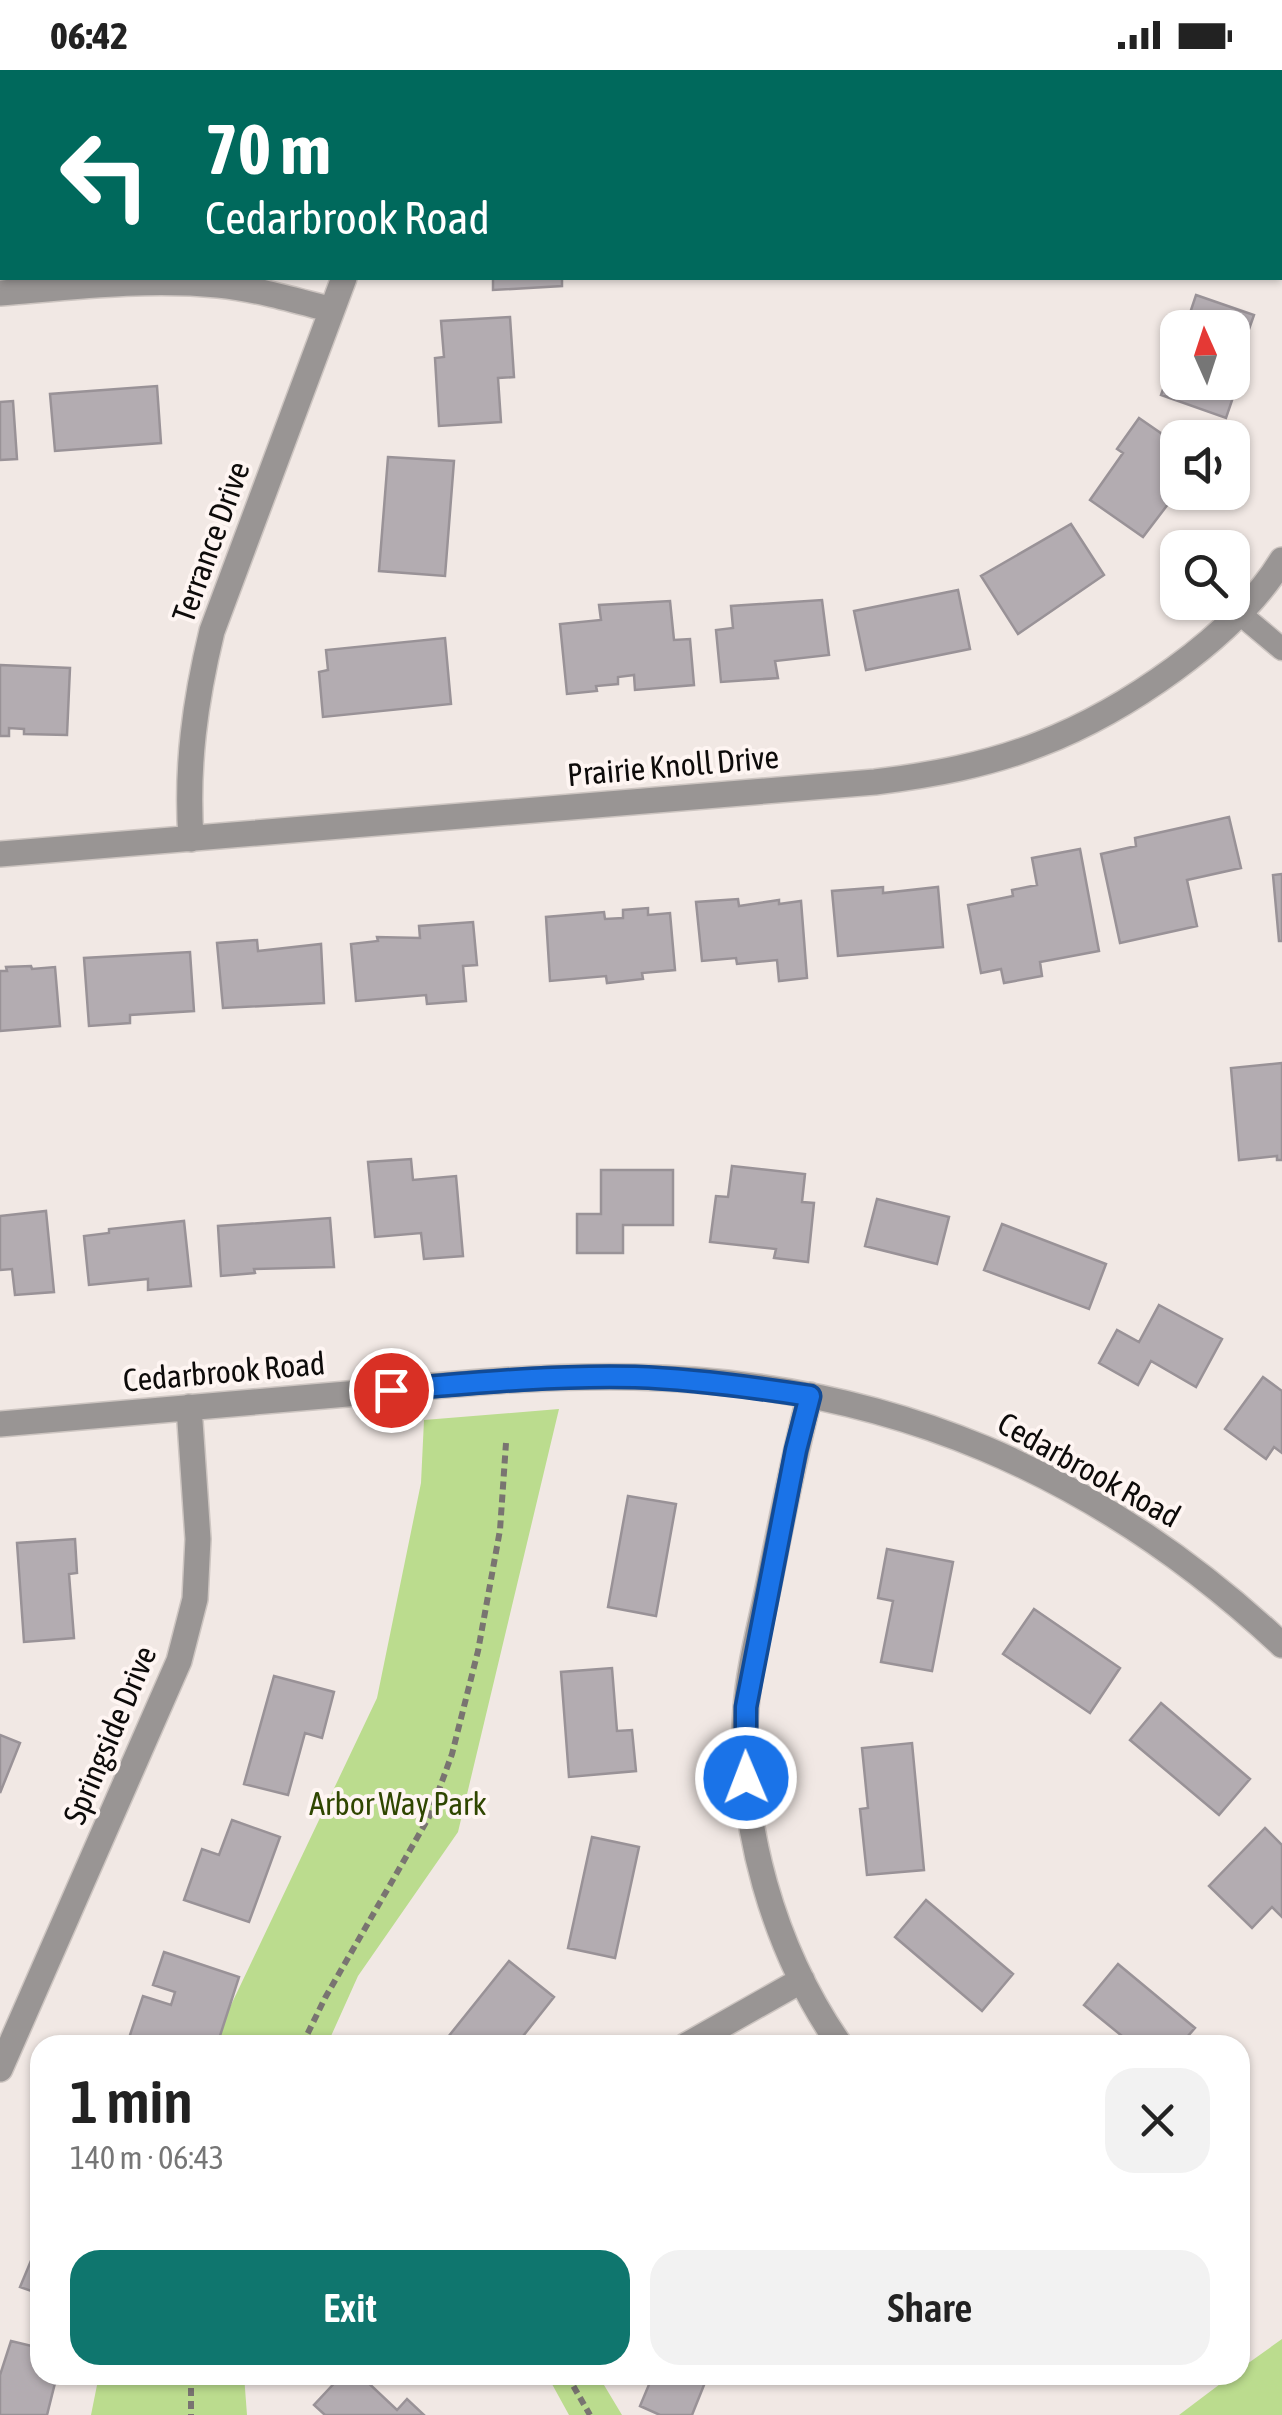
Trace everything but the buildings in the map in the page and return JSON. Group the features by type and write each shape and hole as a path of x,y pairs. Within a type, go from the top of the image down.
{"street":[{"name":"Terrance Drive","path":"191,838 189,756 198,689 212,631 343,280"},
{"path":"0,293 144,281 252,290 332,310"},
{"name":"Prairie Knoll Drive","path":"1250,599 1282,560"},
{"name":"Prairie Knoll Drive","path":"0,854 876,782 953,770 1040,744 1081,726 1182,663 1231,620"},
{"name":"Cedarbrook Road","path":"0,1424 508,1380 633,1377 708,1381 810,1396 904,1418 1033,1469 1166,1547 1238,1604 1282,1646"},
{"path":"810,1396 746,1707 746,1778 752,1830 781,1933 820,2017 833,2035"},
{"name":"Springside Drive","path":"0,2069 179,1661 194,1599 198,1539 189,1407"},
{"path":"705,2035 802,1980"}],"lane":[{"path":"1247,620 1282,649"}],"path":[{"path":"307,2035 429,1818 452,1754 478,1651 500,1530 506,1443"},
{"path":"191,2385 192,2415"},
{"path":"572,2385 590,2415"}],"green space":[{"name":"Arbor Way Park","path":"559,1409 458,1832 358,1976 331,2035 217,2035 377,1698 421,1483 424,1420"},
{"path":"1282,2339 1282,2415 1179,2415 1219,2385 1250,2385 1250,2362"},
{"path":"97,2385 245,2385 247,2415 91,2415"},
{"path":"552,2385 604,2385 622,2415 569,2415"}],"route":[{"path":"391,1390 508,1380 633,1377 708,1381 810,1396 746,1707 746,1778"}]}
